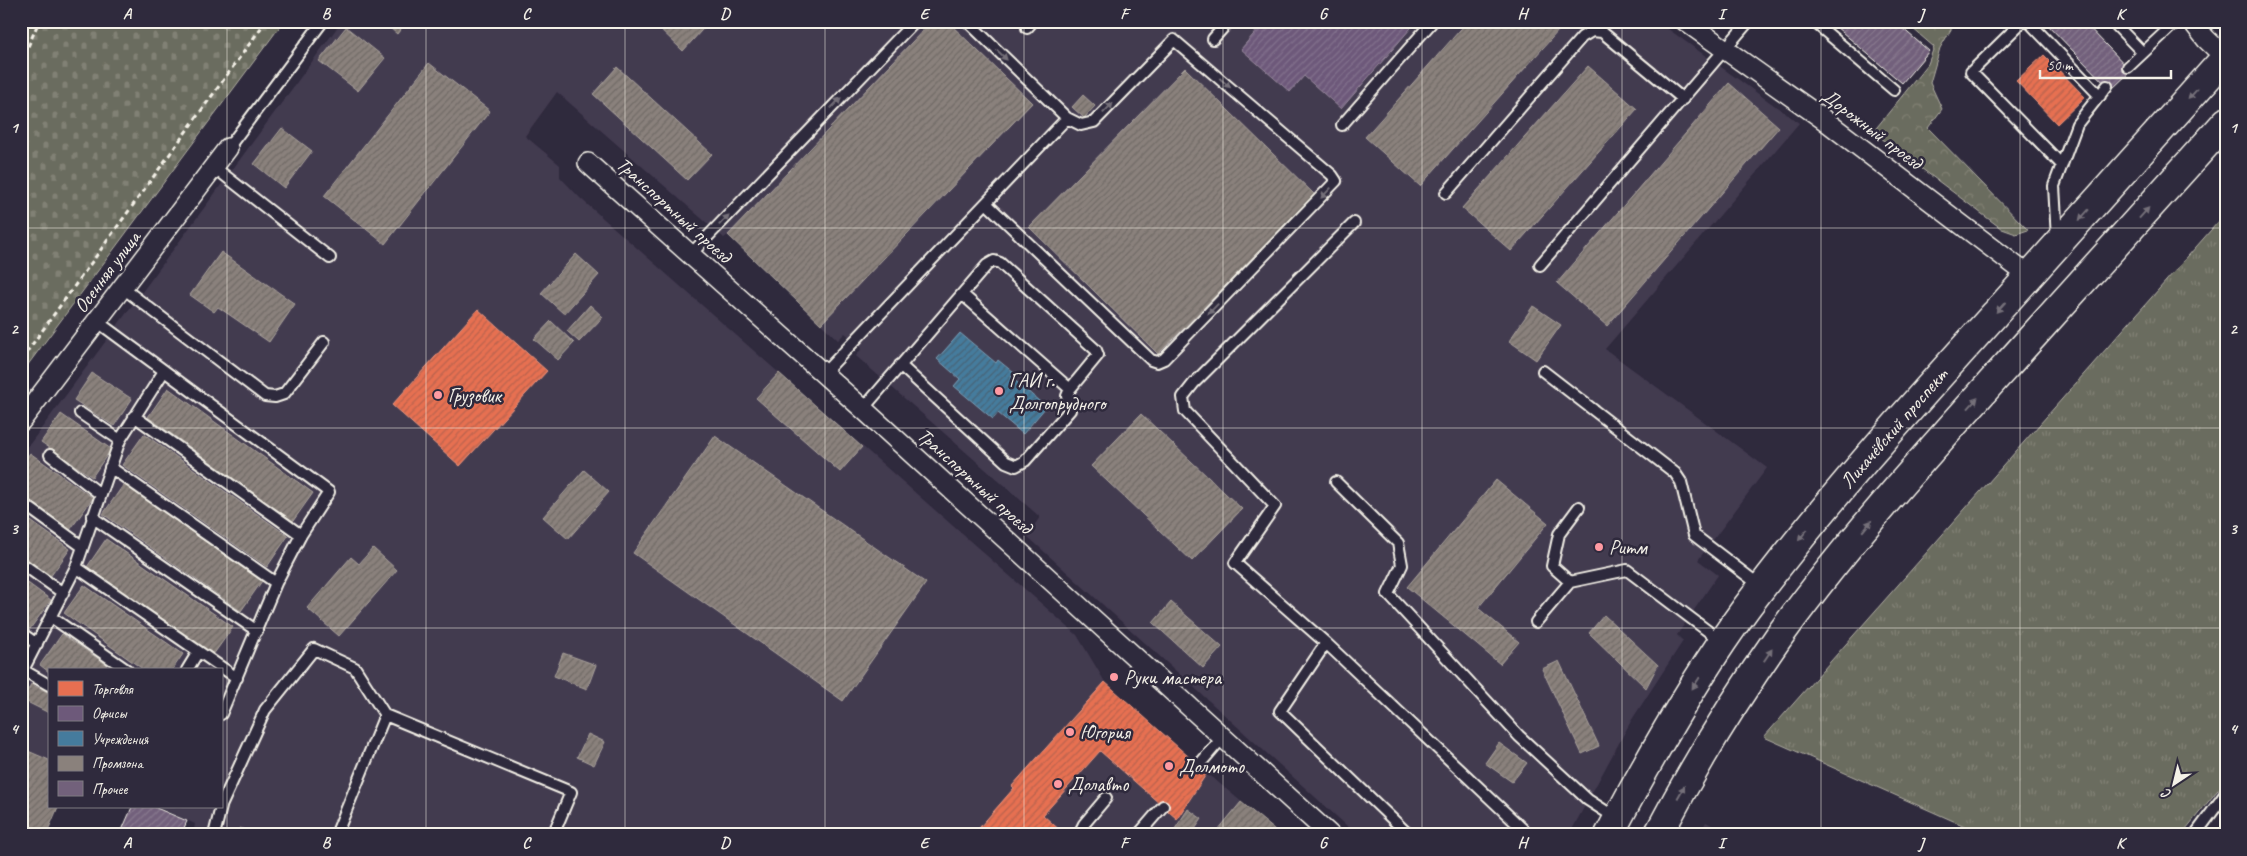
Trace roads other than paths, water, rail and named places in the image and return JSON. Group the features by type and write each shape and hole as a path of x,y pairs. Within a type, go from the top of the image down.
{"main road":[{"name":"Лихачёвский проспект","path":"1613,827 1644,769 1723,643 1763,587 1861,465 2226,57"},
{"path":"1658,835 1681,790 1730,711 1780,636 1836,563 1955,424 2226,122"}],"street":[{"name":"Дорожный проезд","path":"1685,21 1823,119 2029,276"},
{"path":"2192,21 2206,39 2226,57"},
{"name":"Осенняя улица","path":"21,421 98,322 228,148"},
{"name":"Транспортный проезд","path":"588,163 863,409 1330,835"}],"lane":[{"path":"228,148 323,21"},
{"path":"690,255 914,21"},
{"path":"967,21 1068,118 1081,125 1094,122 1174,40 1332,175 1336,181 1164,359 1158,362 1151,360 986,203"},
{"path":"1213,39 1229,21"},
{"path":"1342,125 1433,21"},
{"path":"1540,265 1749,21"},
{"path":"1813,21 1894,90"},
{"path":"2023,21 1971,72 2062,165"},
{"path":"2028,21 2100,96"},
{"path":"2112,21 2143,53"},
{"path":"2128,67 2177,21"},
{"path":"1446,193 1582,37 1592,32 1602,32 1683,99"},
{"path":"2058,244 2054,186 2077,124 2107,86"},
{"path":"823,374 1068,118"},
{"path":"214,167 330,258"},
{"path":"1354,223 1194,383 1183,397 1185,411 1275,506 1235,563 1326,643 1529,835"},
{"path":"863,409 900,365 987,265 994,261 1000,262 1096,350 1098,356 1070,390 1067,396 1070,410 1025,461 1016,466 1006,462 900,365"},
{"path":"123,288 265,396 275,398 284,394 324,342"},
{"path":"962,294 1070,390"},
{"path":"98,322 329,492 301,535 276,583 222,712"},
{"path":"1543,371 1675,473 1681,482 1694,535 1763,587"},
{"path":"48,685 22,672 76,567 120,440 164,372"},
{"path":"80,413 120,440"},
{"path":"134,416 301,535"},
{"path":"50,455 100,494"},
{"path":"110,467 276,583"},
{"path":"1336,482 1398,542 1402,565 1388,594 1519,736 1588,800 1613,827"},
{"path":"21,502 82,547"},
{"path":"1570,582 1552,566 1559,534 1579,507"},
{"path":"92,518 257,631"},
{"path":"21,563 63,593"},
{"path":"76,567 237,678"},
{"path":"1536,622 1570,582 1628,570 1723,643"},
{"path":"51,617 124,668"},
{"path":"21,633 36,644"},
{"path":"1326,643 1280,711 1409,835"},
{"path":"222,805 265,710 314,649 354,668 385,715 571,792 553,835"},
{"path":"188,668 198,652"},
{"path":"336,835 385,715"},
{"path":"1198,766 1223,737"},
{"path":"2195,835 2226,793"},
{"path":"1082,835 1080,832 1084,824 1106,798"},
{"path":"1138,835 1163,806"},
{"path":"214,835 221,808"}],"place":[{"name":"ГАИ г. Долгопрудного","path":"999,391"},
{"name":"Грузовик","path":"438,395"},
{"name":"Ритм","path":"1599,547"},
{"name":"Руки мастера","path":"1114,677"},
{"name":"Югория","path":"1070,732"},
{"name":"Долмото","path":"1169,766"},
{"name":"Долавто","path":"1058,784"}]}
